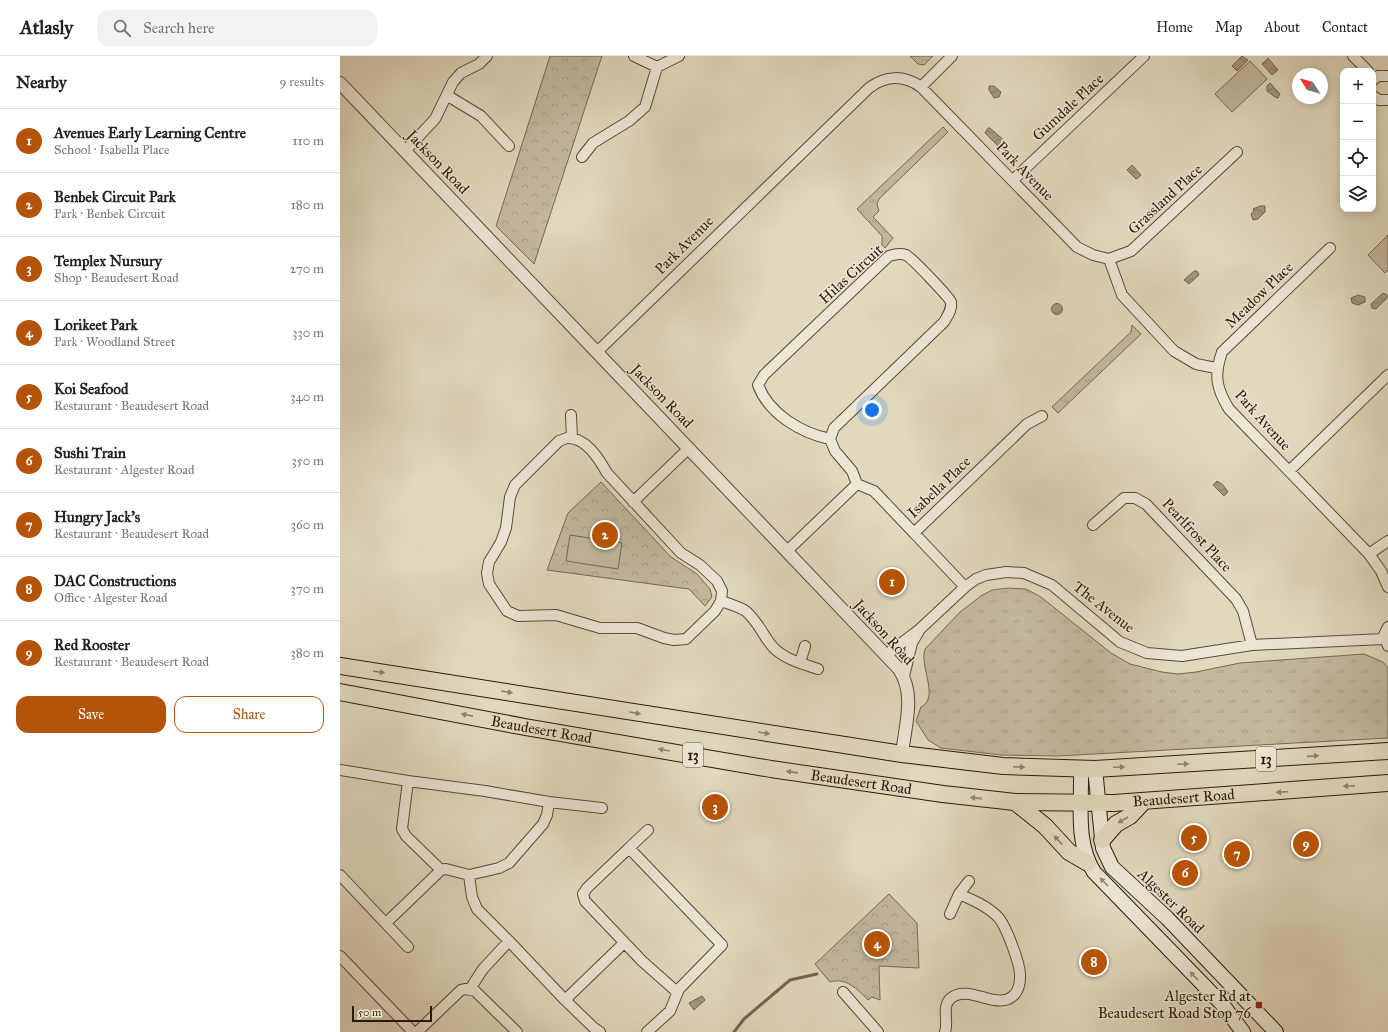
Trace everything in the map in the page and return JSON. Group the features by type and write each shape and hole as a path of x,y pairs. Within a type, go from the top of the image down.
{"highway":[{"name":"Beaudesert Road","path":"340,666 902,754 1003,766 1088,769 1388,751"},
{"name":"Beaudesert Road","path":"340,692 525,727 771,768 943,794 1015,802 1098,804 1301,791 1388,783"},
{"path":"1102,840 1111,829 1130,816 1144,801"},
{"path":"1015,802 1044,826 1069,852 1088,863"}],"main road":[{"path":"1088,769 1082,804 1083,843 1088,863 1094,872 1222,1004 1243,1032"},
{"name":"Algester Road","path":"1088,769 1098,804 1102,840 1106,857 1112,867 1167,918 1276,1032"}],"street":[{"path":"405,151 435,119 448,96 453,82 461,73 479,64 487,56"},
{"path":"634,56 657,67"},
{"path":"582,157 593,143 629,121 645,107 657,67 679,56"},
{"path":"921,87 952,56"},
{"name":"Gumdale Place","path":"1013,180 1144,56"},
{"path":"1353,56 1364,68"},
{"path":"1376,76 1388,76"},
{"name":"Park Avenue","path":"597,352 869,88 877,82 890,78 907,80 921,87 1077,247 1093,255 1109,260"},
{"name":"Jackson Road","path":"340,83 886,655 904,676 908,696 902,754"},
{"path":"448,96 481,116 510,146"},
{"path":"1376,98 1379,100 1388,100"},
{"name":"Grassland Place","path":"1109,260 1132,250 1237,152"},
{"name":"Meadow Place","path":"1216,368 1222,352 1330,248"},
{"name":"Hilas Circuit","path":"897,253 905,255 915,262 950,300 951,309 944,322 834,428 830,440 814,436 785,420 762,396 758,385 764,375 888,256 897,253"},
{"path":"1109,260 1122,294 1174,351 1196,364 1216,368"},
{"name":"Park Avenue","path":"1216,368 1221,396 1229,409 1368,554 1381,571 1388,587"},
{"path":"1289,471 1388,376"},
{"path":"571,415 572,438"},
{"name":"Isabella Place","path":"965,587 914,533 1027,424 1042,416"},
{"path":"572,438 582,441 599,459 607,473 633,502 681,553 700,565 717,581 722,591 721,601 715,611 686,638 674,640 637,628 600,628 556,615 518,616 507,611 489,584 487,573 489,562 501,542 506,528 510,497 515,485 559,441 572,438"},
{"path":"830,440 835,451 852,471 857,484 874,491 914,533"},
{"path":"633,502 689,448"},
{"path":"787,551 857,484"},
{"name":"Pearlfrost Place","path":"1093,525 1124,498 1135,498 1146,504 1236,599 1243,611 1252,645"},
{"path":"1368,554 1388,541"},
{"name":"The Avenue","path":"886,655 920,629 965,587 976,579 996,573 1024,572 1052,585 1120,642 1147,653 1182,656 1252,645 1386,643"},
{"path":"721,601 746,611 757,623 775,651 785,658 818,669"},
{"path":"1386,643 1385,632 1388,627"},
{"path":"904,676 912,644 920,629"},
{"path":"800,663 805,646"},
{"path":"340,770 408,781 486,791 549,802 602,808"},
{"path":"408,781 402,828 406,836 441,870"},
{"path":"386,923 441,870 446,868 469,874 499,868 509,863 543,824 547,814 549,802"},
{"path":"648,830 587,888 584,894 585,901 624,943 677,992"},
{"path":"629,848 722,945 677,992 670,1011 647,1032"},
{"path":"469,874 472,897 478,908 565,1000 600,1032"},
{"path":"340,875 408,946"},
{"path":"950,914 959,894 969,881"},
{"path":"945,1032 948,1024 945,1006 956,994 965,993 1003,1000 1014,995 1018,988 1021,976 1008,931 999,918 976,901 959,894"},
{"path":"470,989 483,969 509,941"},
{"path":"565,1000 624,943"},
{"path":"340,956 413,1032"},
{"path":"417,1032 462,990 470,989 480,994 517,1032"},
{"path":"843,992 878,1032"}],"green space":[{"path":"550,56 602,56 534,264 496,226"},
{"path":"910,56 933,56 924,65 918,64"},
{"path":"1250,61 1267,79 1232,112 1215,94"},
{"path":"943,127 948,132 879,199 877,204 879,211 873,217 893,238 885,248 882,245 882,236 857,209"},
{"path":"1388,235 1388,270 1385,273 1368,255"},
{"path":"1132,325 1141,334 1058,413 1052,407 1131,332"},
{"path":"601,482 671,557 697,574 710,589 712,597 705,606 689,589 547,570 568,513"},
{"path":"570,535 622,543 618,569 566,561"},
{"path":"1008,588 1026,589 1041,597 1111,653 1130,664 1162,672 1178,674 1240,663 1364,654 1383,662 1388,668 1388,738 1057,756 1001,755 941,748 928,740 916,721 921,707 926,703 929,697 924,656 925,649 960,612 981,596 992,590"},
{"path":"889,894 917,923 919,968 879,966 880,1000 872,997 868,1000 851,985 841,981 830,982 815,964"}],"water":[{"path":"1242,56 1248,60 1237,71 1232,66"},
{"path":"1268,58 1278,70 1272,75 1262,64"},
{"path":"1270,83 1280,94 1278,98 1267,91 1267,86"},
{"path":"989,86 994,86 1001,92 999,97 994,98 989,90"},
{"path":"988,128 990,128 1007,143 1001,149 985,133"},
{"path":"1132,165 1141,175 1136,179 1127,170"},
{"path":"1260,206 1265,206 1265,212 1258,219 1253,220 1251,214 1254,211 1253,209"},
{"path":"1194,271 1197,271 1199,275 1189,284 1184,280"},
{"path":"1383,293 1387,295 1387,298 1376,309 1372,308 1371,304"},
{"path":"1358,295 1365,297 1365,302 1358,305 1352,303 1351,298"},
{"path":"1057,303 1061,305 1063,309 1061,313 1057,315 1053,313 1051,309 1053,305"},
{"path":"1217,481 1223,485 1228,492 1224,496 1213,485"},
{"path":"702,996 705,1000 694,1010 689,1003"}],"waterway":[{"path":"734,1032 744,1019 790,980 817,974"}],"place":[{"name":"Benbek Circuit Park","path":"605,535"},
{"name":"Avenues Early Learning Centre","path":"892,582"},
{"name":"Templex Nursury","path":"715,807"},
{"name":"Koi Seafood","path":"1194,838"},
{"name":"Red Rooster","path":"1306,844"},
{"name":"Hungry Jack's","path":"1237,854"},
{"name":"Sushi Train","path":"1185,873"},
{"name":"Lorikeet Park","path":"877,944"},
{"name":"DAC Constructions","path":"1094,962"},
{"name":"Algester Rd at Beaudesert Road Stop 76","path":"1259,1005"}]}
